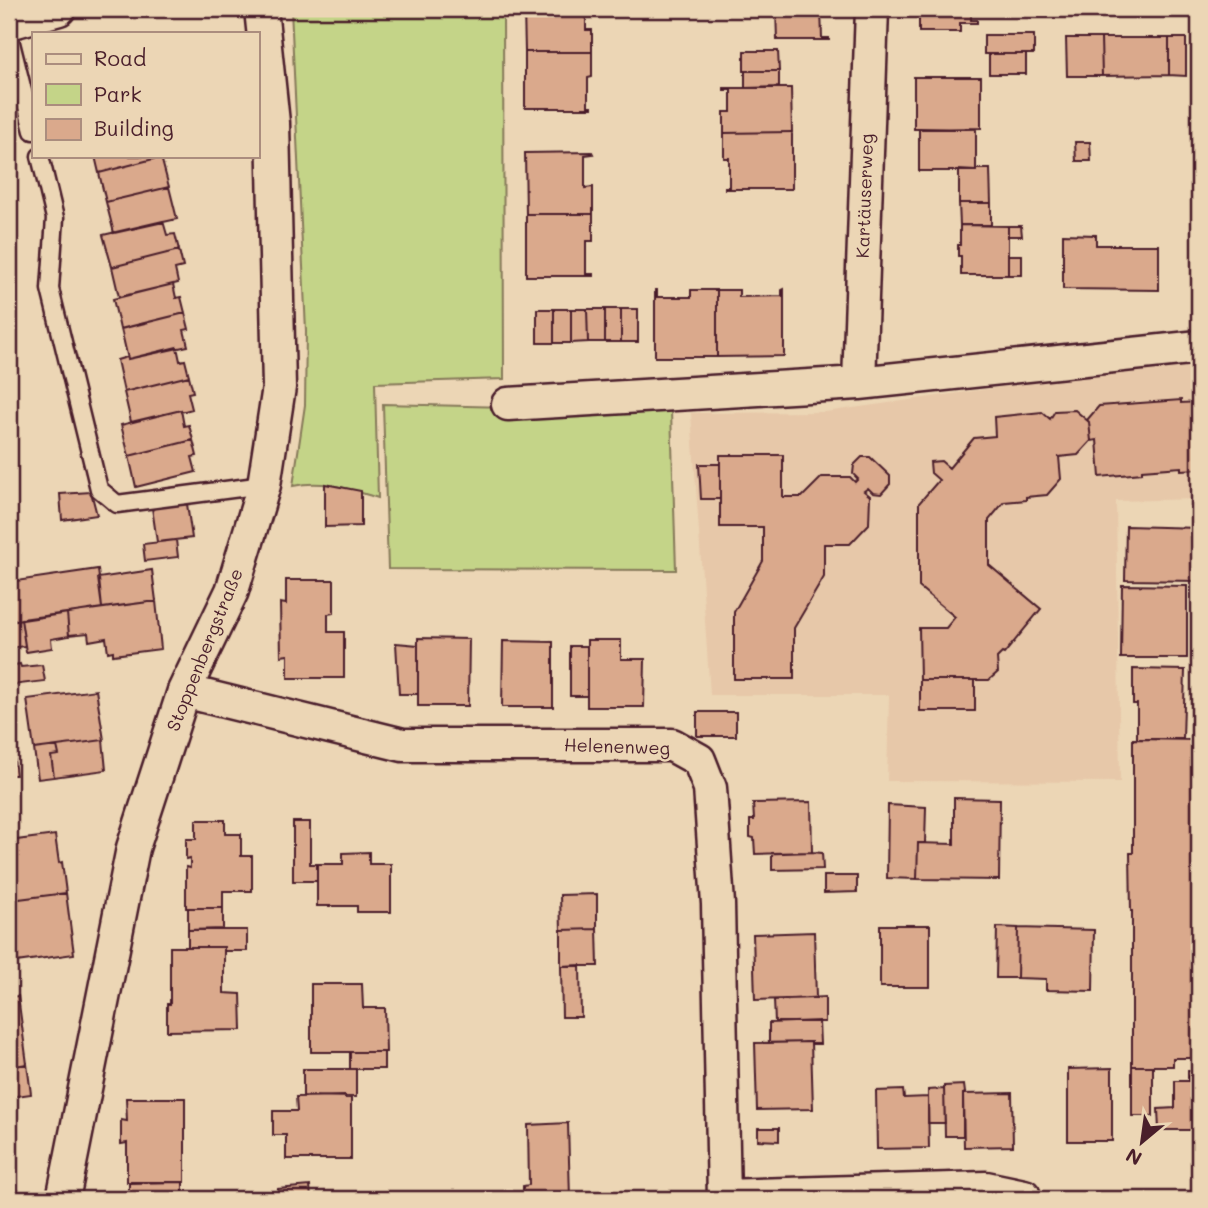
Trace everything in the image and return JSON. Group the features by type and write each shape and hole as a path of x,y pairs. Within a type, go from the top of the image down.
{"street":[{"path":"9,23 59,9"},
{"name":"Stoppenbergstraße","path":"64,1199 133,848 184,691 232,590 264,485 279,387 273,123 261,9"},
{"name":"Kartäuserweg","path":"859,383 872,9"},
{"path":"508,404 859,383 1199,347"},
{"name":"Helenenweg","path":"184,691 403,745 672,745 698,760 710,789 718,904 724,1198 986,1188 1024,1196 1025,1199"}],"lane":[{"path":"9,34 32,127"},
{"path":"40,158 55,218 50,289 99,489 117,504 264,485"}],"shaded area":[{"path":"1199,359 1199,499 1116,501 1120,782 887,781 889,695 710,695 691,413 825,412"}],"green space":[{"path":"291,9 503,9 504,379 375,383 378,498 326,484 293,486 305,405 306,331"},
{"path":"383,404 671,411 676,570 388,569"}],"building":[{"path":"524,9 586,9 586,30 592,30 592,52 525,52"},
{"path":"776,9 821,9 822,38 829,40 777,40"},
{"path":"919,9 971,9 971,20 977,20 977,23 960,23 960,32 919,32"},
{"path":"984,35 1034,35 1034,54 984,54"},
{"path":"1066,38 1101,38 1102,76 1067,76"},
{"path":"1101,38 1169,38 1169,75 1102,76"},
{"path":"1169,38 1186,38 1186,76 1169,75"},
{"path":"744,51 778,51 779,71 744,71"},
{"path":"525,52 592,52 588,106 592,108 525,108"},
{"path":"989,54 1026,54 1026,74 989,74"},
{"path":"745,71 779,71 779,87 745,88"},
{"path":"914,77 981,77 981,128 914,129"},
{"path":"724,88 791,88 792,132 724,133 724,112 731,112 731,90"},
{"path":"919,128 976,129 976,171 919,171"},
{"path":"792,132 792,189 725,189 729,187 729,158 724,158 724,133"},
{"path":"1075,142 1090,142 1091,161 1076,161"},
{"path":"525,153 593,154 585,155 585,188 593,187 593,214 526,214"},
{"path":"95,158 157,158 99,173"},
{"path":"161,158 169,187 106,202 99,173"},
{"path":"990,169 991,203 959,203 959,170"},
{"path":"169,187 177,219 114,233 106,202"},
{"path":"959,203 991,203 991,225 960,225"},
{"path":"526,214 593,214 593,241 586,241 586,274 593,276 526,276"},
{"path":"163,221 167,235 175,234 179,250 112,267 103,235"},
{"path":"960,225 1008,226 1008,275 961,275 961,256 958,256"},
{"path":"1008,226 1021,226 1022,236 1008,236"},
{"path":"1063,234 1096,235 1096,245 1159,245 1159,290 1063,289"},
{"path":"179,250 183,267 175,269 178,283 119,297 112,267"},
{"path":"1008,255 1022,255 1022,275 1008,275"},
{"path":"173,284 176,298 181,297 185,313 120,329 113,299"},
{"path":"784,289 784,356 717,357 717,290 739,290 739,297 782,296"},
{"path":"655,290 657,297 691,297 691,290 717,290 717,357 655,357"},
{"path":"537,309 554,309 554,343 537,343"},
{"path":"554,309 571,309 571,343 554,343"},
{"path":"571,309 587,309 588,342 571,343"},
{"path":"587,309 605,309 605,342 588,342"},
{"path":"605,309 621,309 621,342 605,342"},
{"path":"621,309 638,309 638,342 621,342"},
{"path":"185,313 189,329 184,330 188,346 128,359 121,329"},
{"path":"177,347 180,361 185,360 189,376 124,392 117,360"},
{"path":"189,376 193,392 188,393 192,409 131,422 124,392"},
{"path":"1181,400 1181,403 1199,402 1199,469 1181,470 1181,467 1142,470 1142,473 1100,477 1097,440 1091,441 1087,420 1099,406"},
{"path":"181,410 184,426 189,425 193,440 129,456 121,425"},
{"path":"1075,410 1089,422 1091,441 1078,455 1059,457 1061,479 1047,495 1004,502 989,520 989,565 1041,609 1004,654 997,658 998,672 989,680 920,680 919,628 946,628 955,617 919,587 919,503 939,480 931,473 930,462 941,461 949,468 974,438 995,436 994,417 1042,412 1050,419 1055,411"},
{"path":"193,440 197,456 192,457 196,472 136,487 129,456"},
{"path":"720,455 783,455 783,497 802,497 822,477 850,477 855,482 858,479 853,474 854,465 862,457 870,457 890,476 890,484 881,494 873,493 868,488 864,491 870,496 869,524 850,544 824,544 824,577 794,628 794,679 734,679 734,612 763,561 763,527 720,527"},
{"path":"699,464 720,464 720,499 701,499"},
{"path":"325,484 361,491 361,526 325,527"},
{"path":"91,492 97,515 62,520 60,494"},
{"path":"187,504 192,538 157,542 152,508"},
{"path":"1126,526 1199,528 1199,581 1125,580"},
{"path":"176,540 178,557 145,561 143,544"},
{"path":"98,569 102,608 9,622 9,582"},
{"path":"152,570 156,601 102,608 98,578"},
{"path":"286,580 334,580 334,613 328,614 328,632 344,632 344,678 288,678 288,655 281,656 280,603 286,604"},
{"path":"1122,585 1187,586 1187,658 1121,658"},
{"path":"1198,590 1199,725 1194,725"},
{"path":"156,601 161,649 113,655 113,651 108,652 106,638 89,641 88,633 69,635 67,613"},
{"path":"67,613 69,636 51,639 52,648 26,652 21,619"},
{"path":"21,619 25,646 9,648 9,622"},
{"path":"418,638 469,639 468,706 418,706"},
{"path":"587,640 621,640 621,659 645,659 644,707 587,707"},
{"path":"503,641 553,642 553,707 502,707"},
{"path":"396,643 418,645 418,694 399,694"},
{"path":"570,646 587,646 587,696 570,696"},
{"path":"20,664 21,667 42,665 45,681 12,685 9,666"},
{"path":"1133,669 1185,670 1183,739 1137,739"},
{"path":"920,680 975,680 975,711 920,711"},
{"path":"96,690 104,740 34,749 27,699"},
{"path":"697,712 736,712 736,736 697,736"},
{"path":"9,730 13,752 9,753"},
{"path":"1133,739 1199,740 1199,1058 1173,1058 1173,1066 1132,1066 1130,853 1133,853"},
{"path":"103,740 106,770 54,777 51,756 59,755 57,746"},
{"path":"57,746 59,755 51,756 54,777 38,779 34,749"},
{"path":"13,752 16,775 9,775 9,753"},
{"path":"954,798 1000,799 999,880 917,879 918,843 954,844"},
{"path":"811,802 812,852 755,854 754,838 750,837 750,820 754,820 753,803"},
{"path":"888,805 926,807 925,843 918,843 917,879 887,878"},
{"path":"196,820 225,820 225,834 241,834 241,856 252,856 252,891 223,891 223,908 186,908 186,867 190,868 190,858 186,859 186,839 196,839"},
{"path":"293,822 310,822 310,864 317,864 317,881 293,881"},
{"path":"55,835 66,893 11,900 9,841"},
{"path":"369,852 369,864 391,864 391,912 357,912 357,906 317,906 317,864 343,864 343,853"},
{"path":"772,853 822,853 823,869 772,870"},
{"path":"824,876 857,876 857,892 824,893"},
{"path":"66,893 74,954 9,963 9,931 15,930 11,900"},
{"path":"597,894 597,929 561,930 560,895"},
{"path":"188,908 223,908 223,929 188,930"},
{"path":"880,925 930,925 930,987 880,987"},
{"path":"997,927 1018,928 1017,978 996,978"},
{"path":"1018,928 1094,930 1093,991 1046,990 1046,979 1017,978"},
{"path":"597,929 598,966 561,966 561,930"},
{"path":"188,930 247,930 247,951 224,951 224,947 188,947"},
{"path":"814,932 816,998 755,1000 753,934"},
{"path":"170,947 224,947 224,993 241,994 242,1030 167,1031"},
{"path":"580,965 581,1017 562,1017 561,966"},
{"path":"311,984 362,984 363,1008 385,1008 386,1052 311,1052"},
{"path":"18,996 27,1064 9,1067 9,997"},
{"path":"825,997 825,1022 775,1022 774,1000"},
{"path":"819,1021 820,1044 769,1043 769,1023"},
{"path":"811,1042 813,1109 757,1110 755,1043"},
{"path":"350,1052 384,1052 384,1069 350,1069"},
{"path":"27,1064 31,1094 9,1097 9,1067"},
{"path":"1132,1066 1153,1066 1153,1116 1132,1116"},
{"path":"1112,1068 1112,1141 1068,1141 1068,1069"},
{"path":"303,1069 356,1069 356,1097 303,1096"},
{"path":"1188,1071 1199,1071 1199,1130 1159,1130 1158,1109 1175,1108 1175,1081 1188,1081"},
{"path":"964,1085 963,1136 945,1136 944,1086"},
{"path":"944,1089 945,1123 928,1123 928,1090"},
{"path":"903,1090 904,1098 928,1097 929,1148 877,1149 876,1091"},
{"path":"1012,1093 1013,1146 964,1147 963,1094"},
{"path":"296,1097 351,1098 351,1159 286,1159 286,1135 273,1135 273,1111 297,1111"},
{"path":"126,1098 185,1098 185,1182 127,1182 127,1143 121,1144 121,1120 127,1121"},
{"path":"568,1123 570,1199 530,1199 530,1194 523,1195 523,1186 529,1185 528,1125"},
{"path":"758,1128 779,1128 779,1141 758,1140"},
{"path":"183,1182 183,1199 129,1199 129,1183"},
{"path":"310,1186 311,1199 278,1199 278,1189"}]}
